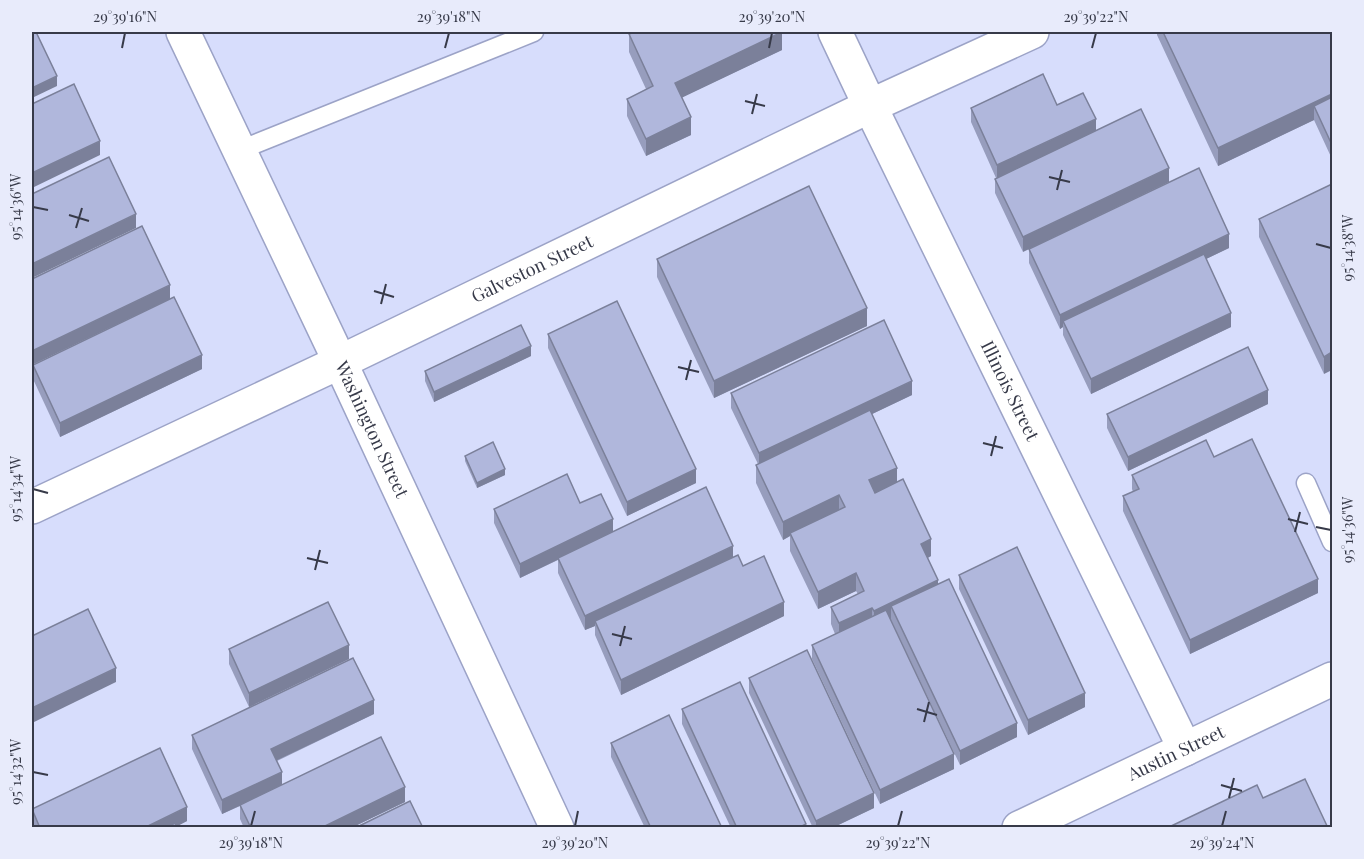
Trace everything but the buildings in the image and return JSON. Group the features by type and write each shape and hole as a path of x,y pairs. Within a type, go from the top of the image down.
{"street":[{"name":"Washington Street","path":"183,32 557,828"},
{"name":"Illinois Street","path":"835,32 1185,749"},
{"name":"Galveston Street","path":"32,507 340,362 870,106 1032,32"},
{"name":"Austin Street","path":"1019,828 1332,680"}],"lane":[{"path":"240,150 534,32"},
{"path":"1306,483 1332,542"}]}
